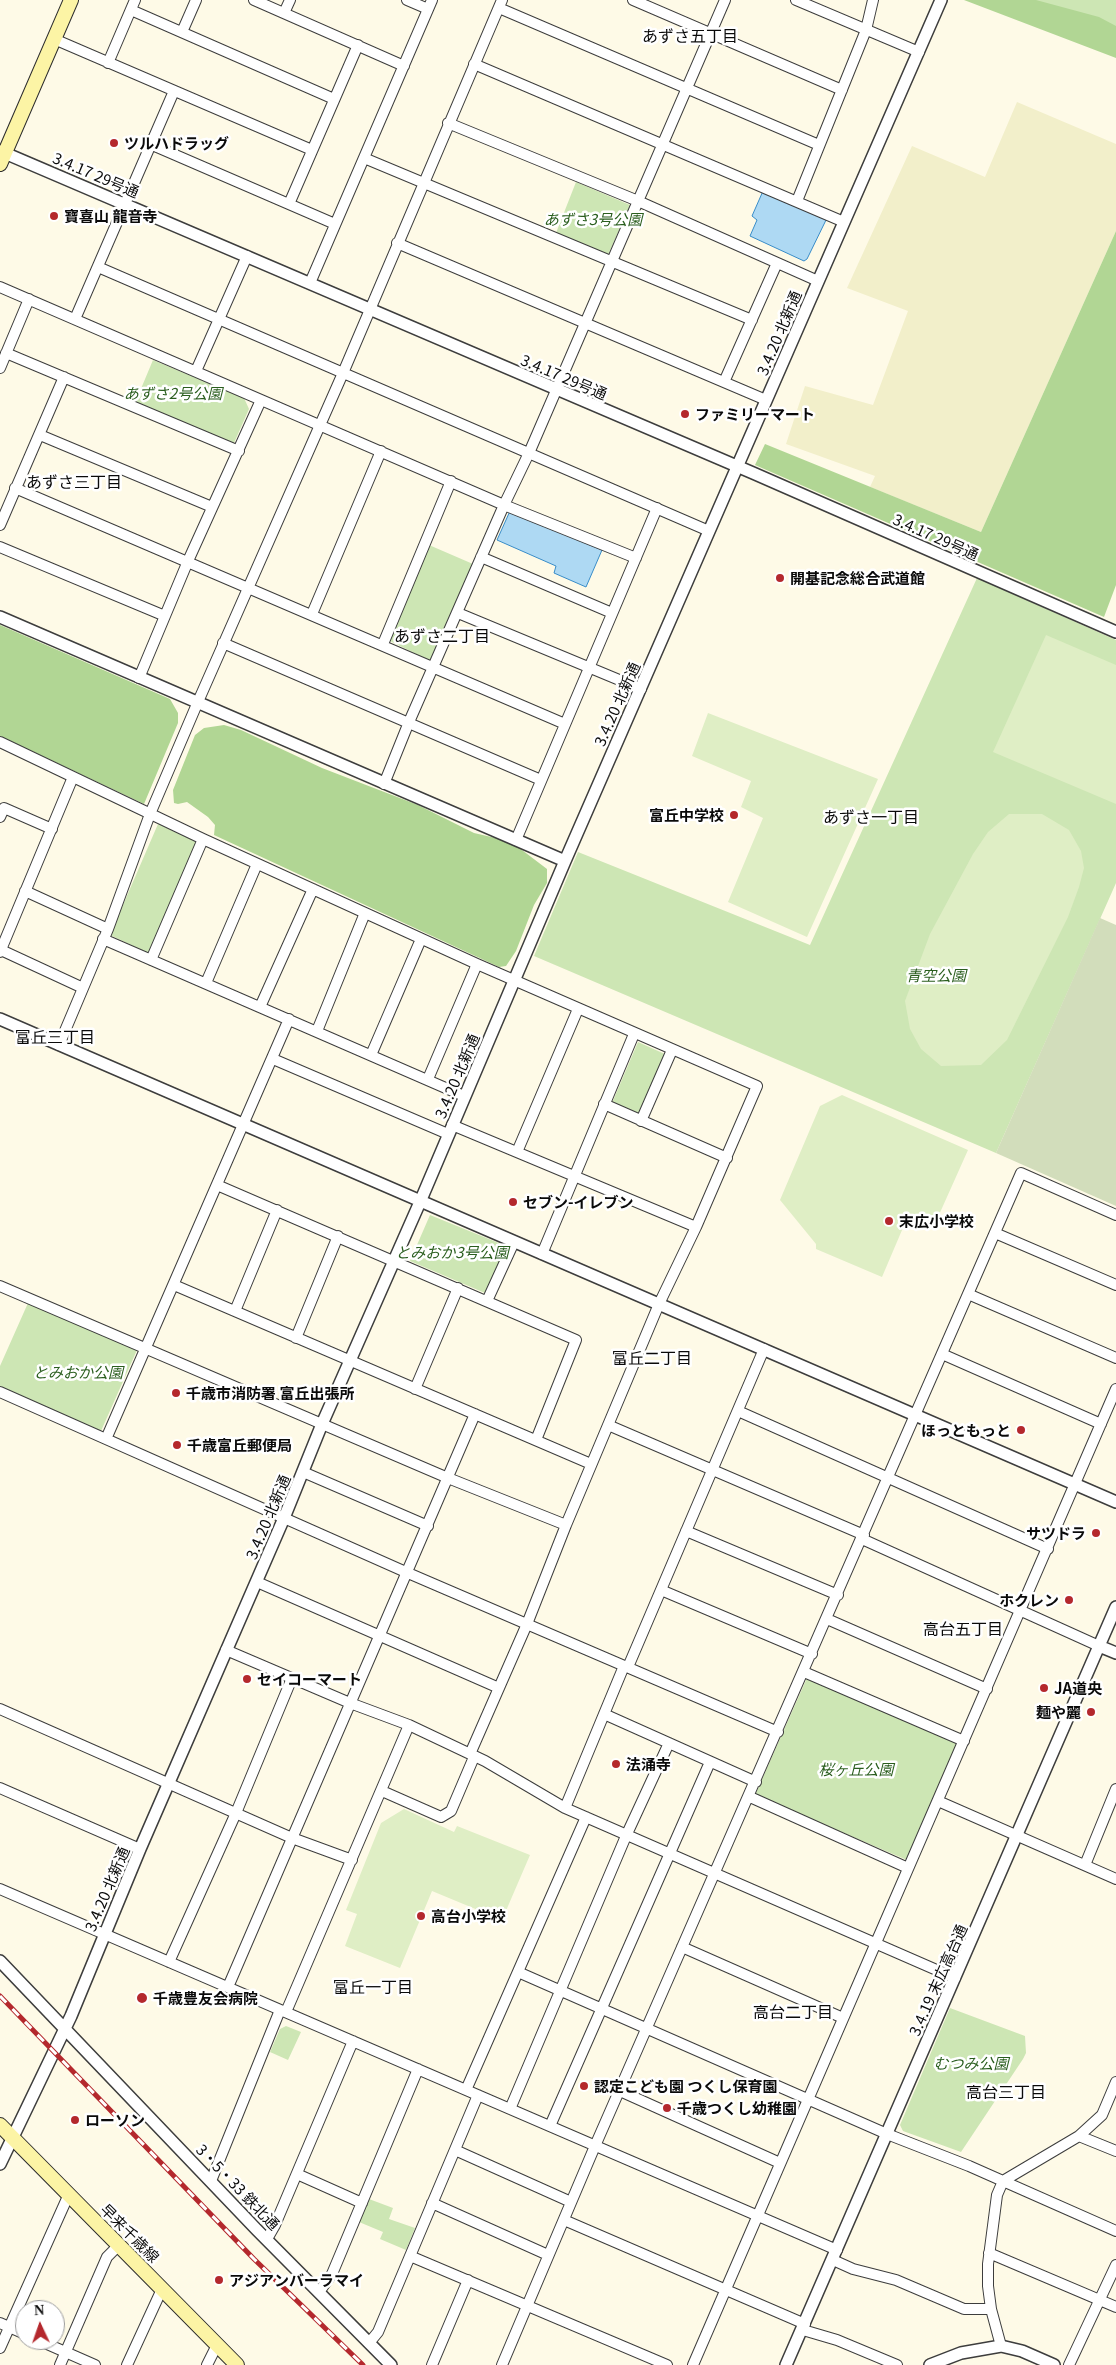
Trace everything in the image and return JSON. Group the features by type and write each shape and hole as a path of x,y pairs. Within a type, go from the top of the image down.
{"main road":[{"path":"2,156 71,0"},
{"name":"早来千歳線","path":"0,2125 237,2365"}],"street":[{"path":"108,63 135,0"},
{"path":"182,32 196,0"},
{"path":"254,0 404,66"},
{"path":"284,13 290,0"},
{"path":"310,283 430,5 407,0"},
{"path":"633,0 842,90"},
{"path":"384,784 409,722 504,505 529,453 725,0"},
{"path":"796,0 919,52"},
{"path":"797,201 866,30 873,0"},
{"name":"3.4.20 北新通","path":"0,2164 65,2028 140,1849 284,1518 322,1424 420,1202 565,861 941,0"},
{"path":"59,1045 104,940 150,814 247,587 343,372 500,4 686,89 819,145"},
{"path":"131,10 334,99"},
{"path":"54,39 312,150"},
{"path":"289,204 358,45"},
{"path":"474,64 663,143 844,222"},
{"path":"75,319 174,91"},
{"path":"448,123 638,201 818,281"},
{"path":"150,144 335,224"},
{"name":"3.4.17 29号通","path":"2,156 124,204 247,256 1116,632"},
{"path":"364,158 752,320"},
{"path":"397,243 766,400"},
{"path":"196,371 247,256"},
{"path":"724,382 777,263"},
{"path":"98,267 709,531"},
{"path":"0,287 504,505 636,558"},
{"path":"0,368 29,299"},
{"path":"6,353 239,451"},
{"path":"0,525 64,377"},
{"path":"139,678 188,561 261,400"},
{"path":"40,435 212,507"},
{"path":"312,614 381,451"},
{"path":"383,644 451,481"},
{"path":"15,488 383,644 565,724"},
{"path":"516,840 657,508"},
{"path":"0,547 165,616"},
{"path":"481,557 612,613"},
{"path":"458,613 641,689"},
{"path":"0,617 197,704 565,861"},
{"path":"223,643 541,780"},
{"path":"0,742 203,839 476,964 757,1086 696,1227 659,1304 591,1464 527,1624 499,1688 451,1811 441,1817 382,1791"},
{"path":"73,777 26,891 4,933 0,951 83,988"},
{"path":"0,817 4,808 52,829"},
{"path":"151,960 203,839"},
{"path":"206,984 257,864"},
{"path":"260,1007 312,889"},
{"path":"26,891 108,929"},
{"path":"317,1031 365,913"},
{"path":"371,1055 421,939"},
{"path":"104,940 464,1096"},
{"path":"428,1079 476,964"},
{"path":"517,1152 578,1009"},
{"path":"0,1019 1116,1502"},
{"path":"106,1439 289,1019"},
{"path":"542,1254 634,1034"},
{"path":"640,1120 672,1050"},
{"path":"273,1059 450,1130 517,1152 696,1227"},
{"path":"604,1104 727,1158"},
{"path":"502,2365 595,2146 750,1797 1021,1173 1116,1215"},
{"path":"217,1185 576,1340 536,1440"},
{"path":"235,1311 278,1210"},
{"path":"995,1233 1116,1285"},
{"path":"296,1338 338,1236"},
{"path":"487,1301 514,1242"},
{"path":"174,1285 591,1464"},
{"path":"0,1286 448,1478 566,1525"},
{"path":"415,1389 458,1288"},
{"path":"968,1294 1116,1358"},
{"path":"565,1808 604,1714 661,1590 764,1349"},
{"path":"942,1354 1102,1424"},
{"path":"693,2365 756,2215 987,1689 1116,1389"},
{"path":"0,1392 408,1573 778,1732"},
{"path":"738,1411 1048,1549"},
{"path":"228,1987 475,1414"},
{"path":"608,1425 863,1537 1116,1653"},
{"path":"303,1472 428,1526"},
{"path":"686,1531 838,1595"},
{"path":"256,1582 499,1688"},
{"path":"661,1590 812,1654"},
{"name":"3.4.19 末広高台通","path":"786,2365 1116,1608"},
{"path":"827,1619 987,1689"},
{"path":"226,1650 350,1704 409,1725 472,1755 586,1818 955,1978"},
{"path":"804,1672 964,1740"},
{"path":"169,1962 236,1813 292,1678"},
{"path":"0,1709 292,1838 352,1860"},
{"path":"604,1714 756,1782"},
{"path":"211,2181 283,2011 352,1860 409,1725"},
{"path":"510,2109 559,1990 669,1743"},
{"path":"550,2126 710,1762"},
{"path":"0,1788 140,1849"},
{"path":"1085,1866 1116,1789"},
{"path":"750,1797 908,1868"},
{"path":"938,1801 1116,1879"},
{"path":"466,2090 586,1818"},
{"path":"0,1889 756,2215 835,2255 853,2269 896,2280 964,2308 991,2309"},
{"path":"682,1947 843,2018"},
{"name":"3・5・33 鉄北通","path":"0,1961 391,2365"},
{"path":"518,1972 887,2134 1003,2180 1116,2231"},
{"path":"267,2239 275,2225 353,2041"},
{"path":"319,2292 332,2274 418,2069"},
{"path":"1001,2346 991,2309 988,2286 989,2253 997,2196 1003,2180 1079,2136 1102,2115 1116,2083"},
{"path":"620,2091 780,2163"},
{"path":"370,2343 378,2332 478,2095"},
{"path":"1079,2136 1116,2151"},
{"path":"455,2150 571,2202"},
{"path":"297,2174 362,2203"},
{"path":"0,2348 4,2325 68,2194"},
{"path":"432,2204 548,2256"},
{"path":"564,2220 726,2290 804,2327 897,2365"},
{"path":"60,2365 107,2257 119,2245"},
{"path":"989,2253 1116,2307"},
{"path":"410,2256 667,2365"},
{"path":"1070,2365 1116,2265"},
{"path":"432,2365 468,2280"},
{"path":"127,2365 162,2289"},
{"path":"207,2365 217,2345"},
{"path":"930,2365 961,2353 1001,2346 1022,2351 1054,2365"},
{"path":"61,2350 95,2365"}],"shaded area":[{"path":"1017,102 1116,144 1116,231 981,532 870,487 875,476 786,444 805,386 873,405 908,311 847,288 912,146 985,177"}],"green space":[{"path":"964,0 1036,0 1099,17 1116,26 1116,58"},
{"path":"967,0 1116,0 1116,49 969,1"},
{"name":"あずさ3号公園","path":"576,182 630,205 608,255 556,233"},
{"path":"1116,231 1116,585 1104,617 755,465 765,444 981,532"},
{"name":"あずさ2号公園","path":"153,360 244,398 249,409 234,443 135,403"},
{"path":"429,545 473,564 430,661 390,641"},
{"name":"青空公園","path":"977,578 1116,640 1116,883 996,1153 534,956 578,852 810,945"},
{"path":"0,625 170,699 178,713 178,723 144,804 0,736"},
{"path":"1046,635 1116,665 1116,804 993,752"},
{"path":"708,713 878,779 807,937 728,902 763,818 741,807 751,781 692,756"},
{"path":"224,725 241,730 322,768 418,805 474,833 500,839 518,847 547,869 547,883 534,905 516,951 506,966 499,967 214,835 215,825 208,817 187,802 174,803 173,790 195,735 204,728"},
{"path":"1009,814 1042,814 1069,830 1081,851 1084,868 1079,887 1068,917 1007,1040 981,1065 941,1066 921,1049 910,1029 905,1001 930,934 973,854 988,832"},
{"path":"158,824 197,842 148,953 110,935"},
{"path":"1100,918 1116,925 1116,1206 996,1153"},
{"path":"638,1042 667,1055 639,1115 612,1103"},
{"path":"842,1095 968,1150 934,1226 908,1216 882,1277 816,1249 816,1244 780,1200 820,1106"},
{"name":"とみおか3号公園","path":"430,1215 506,1246 485,1293 410,1261"},
{"name":"とみおか公園","path":"28,1303 137,1350 101,1431 0,1386 0,1366"},
{"name":"桜ヶ丘公園","path":"807,1678 957,1743 907,1860 755,1795"},
{"path":"404,1809 454,1832 457,1826 530,1855 502,1920 432,1891 400,1968 345,1946 357,1914 346,1910 381,1823"},
{"name":"むつみ公園","path":"950,2008 1025,2036 1026,2053 1023,2059 961,2152 903,2131 900,2125"},
{"path":"286,2026 301,2032 288,2060 270,2052 280,2029"},
{"path":"369,2199 393,2208 389,2219 415,2228 406,2250 380,2239 383,2232 359,2222"}],"water":[{"path":"763,191 827,218 807,259 804,261 750,236 757,220 752,216"},
{"path":"510,511 602,550 586,587 554,573 556,566 497,540"}],"railway":[{"path":"0,1996 254,2259 363,2365"}],"place":[{"name":"ツルハドラッグ","path":"114,143"},
{"name":"寶喜山 龍音寺","path":"54,216"},
{"name":"ファミリーマート","path":"685,414"},
{"name":"開基記念総合武道館","path":"780,578"},
{"name":"富丘中学校","path":"734,815"},
{"name":"セブン-イレブン","path":"513,1202"},
{"name":"末広小学校","path":"889,1221"},
{"name":"千歳市消防署 富丘出張所","path":"176,1393"},
{"name":"ほっともっと","path":"1021,1430"},
{"name":"千歳富丘郵便局","path":"177,1445"},
{"name":"サツドラ","path":"1096,1533"},
{"name":"ホクレン","path":"1069,1600"},
{"name":"セイコーマート","path":"247,1679"},
{"name":"JA道央","path":"1044,1688"},
{"name":"麺や麗","path":"1091,1712"},
{"name":"法涌寺","path":"616,1764"},
{"name":"高台小学校","path":"421,1916"},
{"name":"千歳豊友会病院","path":"142,1998"},
{"name":"認定こども園 つくし保育園","path":"584,2086"},
{"name":"千歳つくし幼稚園","path":"667,2108"},
{"name":"ローソン","path":"75,2120"},
{"name":"アジアンバーラマイ","path":"219,2280"}],"district":[{"name":"あずさ五丁目","path":"690,36"},
{"name":"あずさ三丁目","path":"74,482"},
{"name":"あずさ二丁目","path":"442,636"},
{"name":"あずさ一丁目","path":"871,817"},
{"name":"富丘三丁目","path":"55,1037"},
{"name":"富丘二丁目","path":"652,1358"},
{"name":"高台五丁目","path":"963,1629"},
{"name":"富丘一丁目","path":"373,1987"},
{"name":"高台二丁目","path":"793,2012"},
{"name":"高台三丁目","path":"1006,2092"}]}
